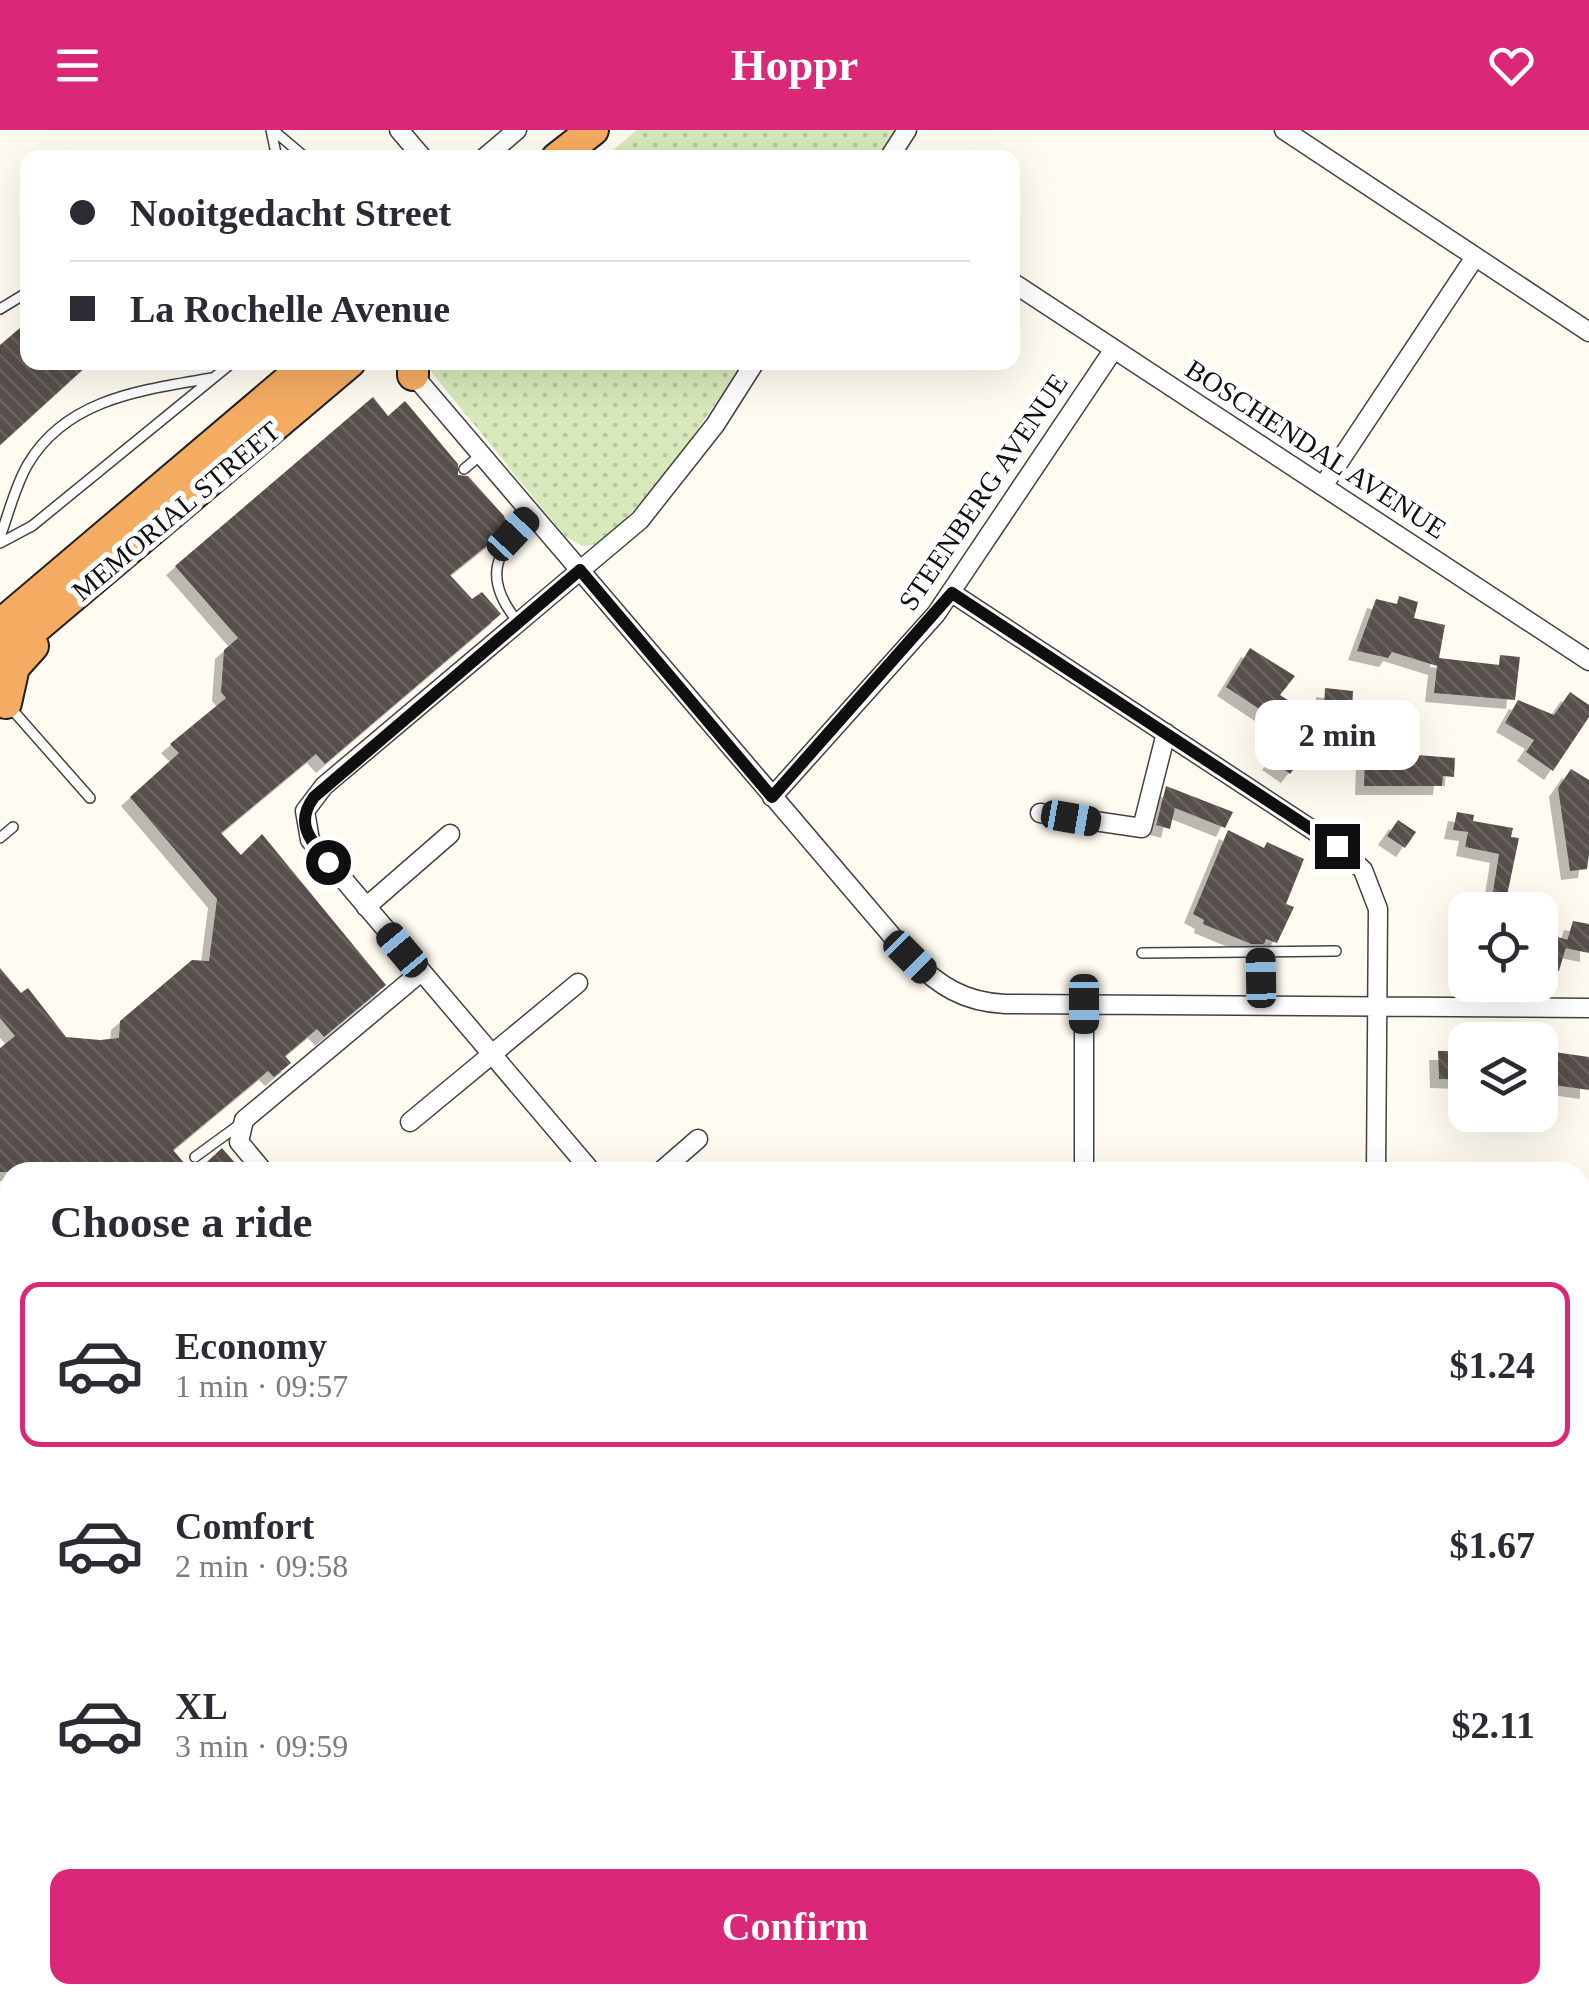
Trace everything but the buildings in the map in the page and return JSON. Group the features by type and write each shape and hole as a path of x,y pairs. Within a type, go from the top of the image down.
{"highway":[{"path":"569,150 593,130"},
{"name":"MEMORIAL STREET","path":"0,658 75,580 301,370"},
{"name":"MEMORIAL STREET","path":"0,625 75,580 340,370"},
{"path":"0,601 75,580"},
{"path":"3,700 17,662 75,580"}],"street":[{"path":"400,130 416,150"},
{"path":"493,150 517,130"},
{"path":"1284,130 1589,332"},
{"path":"1323,486 1475,257"},
{"name":"BOSCHENDAL AVENUE","path":"1020,287 1589,661"},
{"name":"STEENBERG AVENUE","path":"772,797 952,593 1114,349"},
{"path":"412,370 772,797 910,957 943,987 988,1003 1589,1008"},
{"path":"583,1162 306,832 305,811 324,786 621,538 666,490 750,370"},
{"path":"952,593 1337,846 1363,870 1378,909 1376,1162"},
{"path":"1040,813 1142,828 1166,733"},
{"path":"366,907 450,834"},
{"path":"256,1162 239,1142 241,1124 421,972"},
{"path":"410,1122 578,983"},
{"path":"1084,1004 1084,1162"},
{"path":"672,1162 698,1139"}],"lane":[{"path":"272,130 296,150"},
{"path":"0,540 32,526 224,370"},
{"path":"0,540 29,463 78,413 132,392 214,378"},
{"path":"464,469 482,454"},
{"path":"518,622 498,594 496,569 507,542 532,513"},
{"path":"3,700 90,798"},
{"path":"0,838 13,827"},
{"path":"1142,954 1336,951"},
{"path":"1261,952 1262,1005"},
{"path":"195,1157 241,1124"}],"green space":[{"path":"637,130 897,130 884,150 613,150"},
{"path":"431,370 738,370 661,483 600,544 582,546 565,536"}],"route":[{"path":"328,862 310,840 304,825 305,811 314,797 580,570 772,797 922,632 952,593 1337,846"}]}
